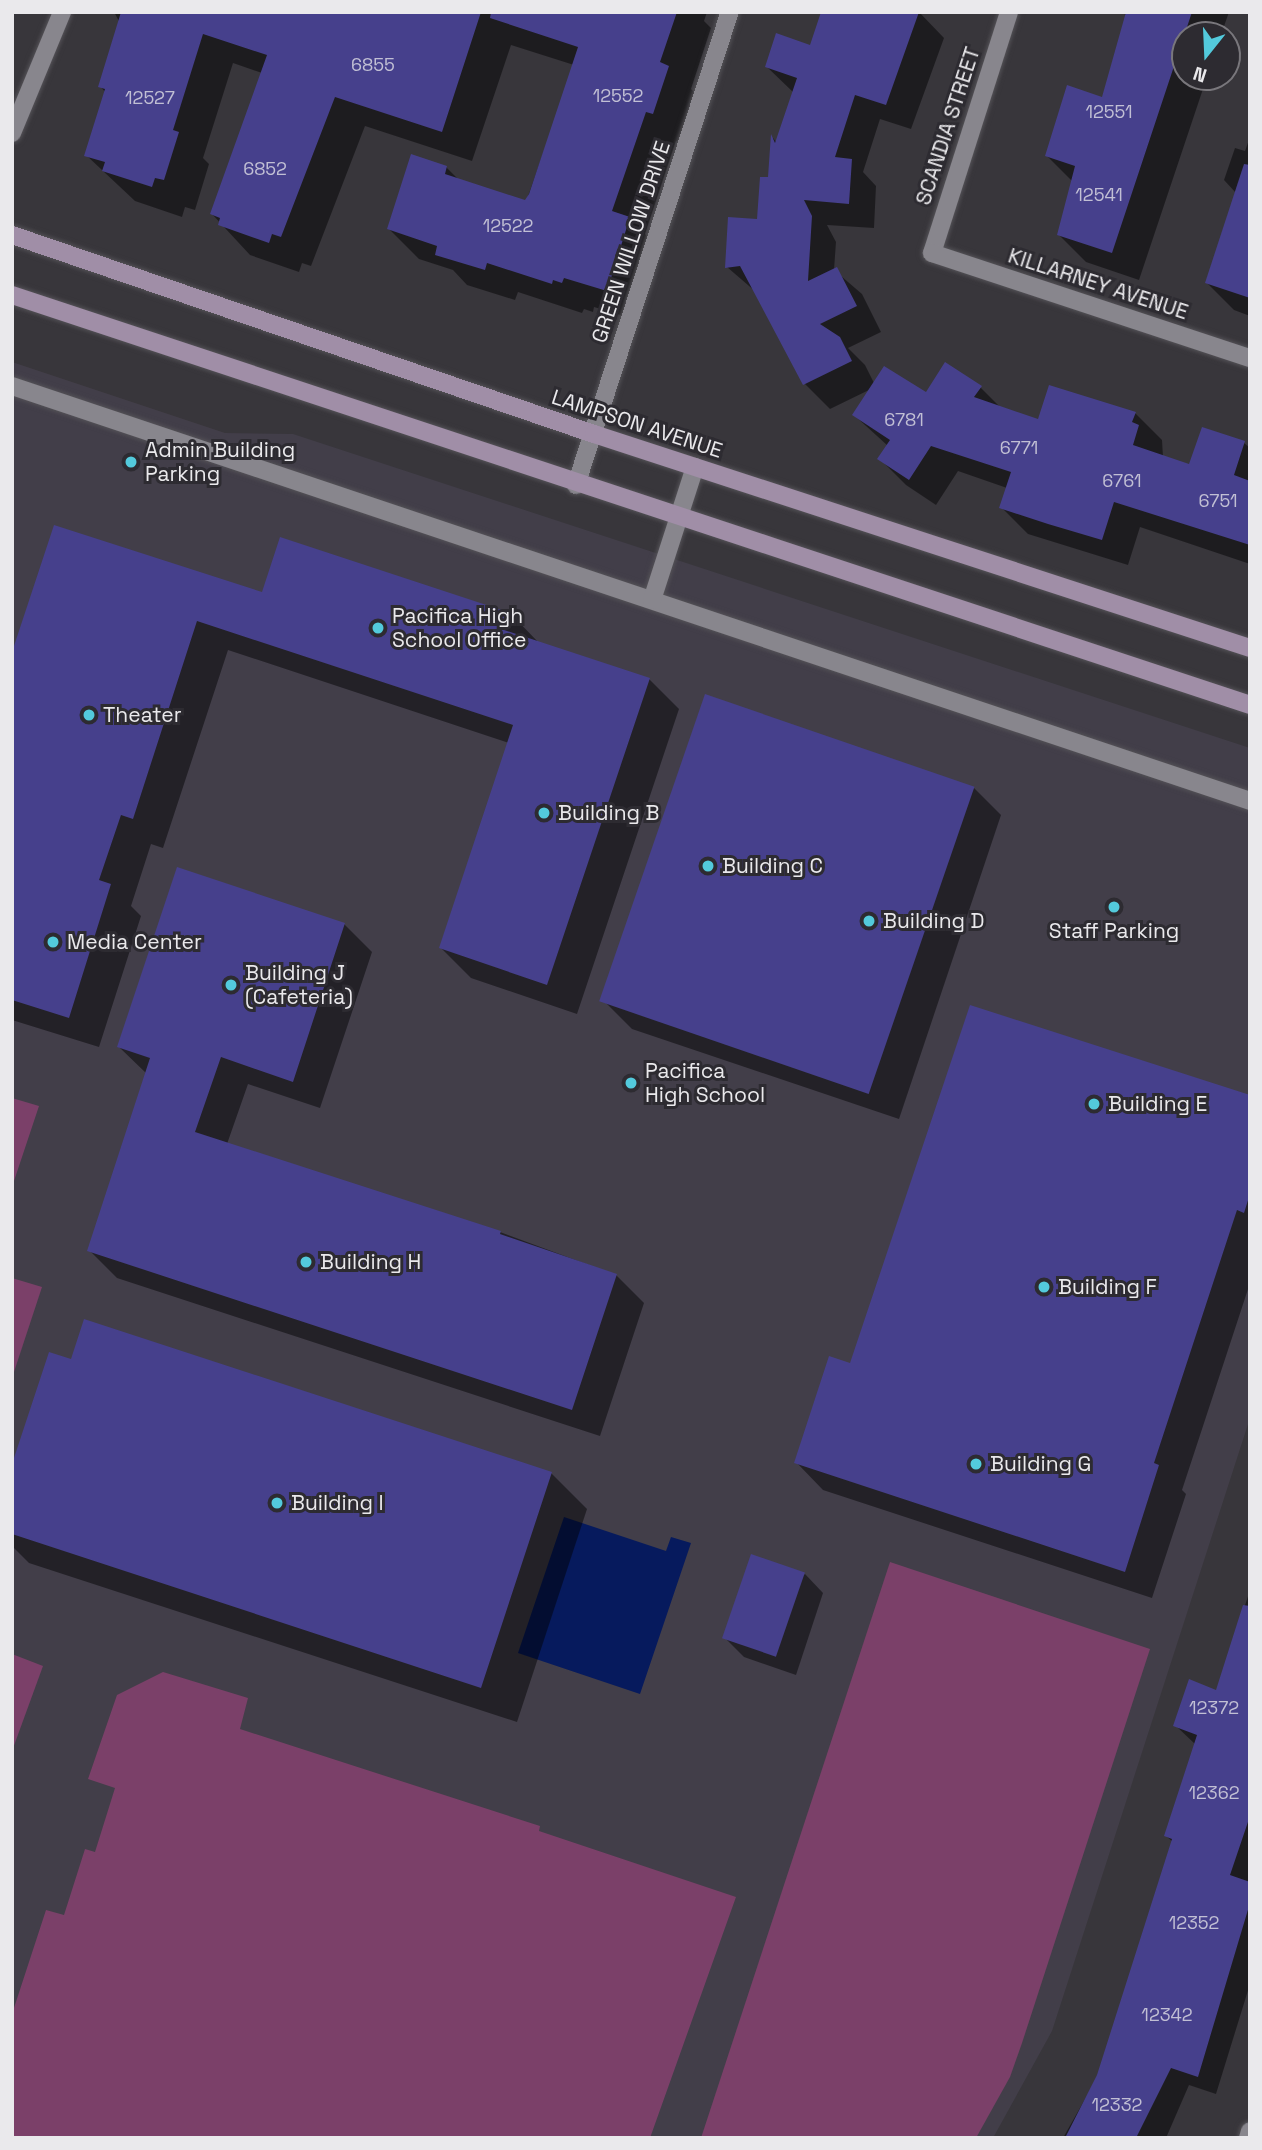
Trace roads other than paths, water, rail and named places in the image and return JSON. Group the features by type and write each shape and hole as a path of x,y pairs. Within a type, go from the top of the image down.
{"main road":[{"name":"LAMPSON AVENUE","path":"12,235 594,434 1250,648"},
{"path":"12,295 678,519 1250,705"}],"street":[{"path":"12,133 62,12"},
{"name":"GREEN WILLOW DRIVE","path":"576,485 730,12"},
{"name":"SCANDIA STREET","path":"932,253 1009,12"},
{"name":"KILLARNEY AVENUE","path":"932,253 1250,358"},
{"path":"12,386 1250,801"},
{"path":"652,600 695,467"},
{"path":"1248,2138 1250,2131"}],"place":[{"name":"Admin Building Parking","path":"131,462"},
{"name":"Pacifica High School Office","path":"378,628"},
{"name":"Theater","path":"89,715"},
{"name":"Building B","path":"544,813"},
{"name":"Building C","path":"708,866"},
{"name":"Staff Parking","path":"1114,907"},
{"name":"Building D","path":"869,921"},
{"name":"Media Center","path":"53,942"},
{"name":"Building J (Cafeteria)","path":"231,985"},
{"name":"Pacifica High School","path":"631,1083"},
{"name":"Building E","path":"1094,1104"},
{"name":"Building H","path":"306,1262"},
{"name":"Building F","path":"1044,1287"},
{"name":"Building G","path":"976,1464"},
{"name":"Building I","path":"277,1503"}]}
